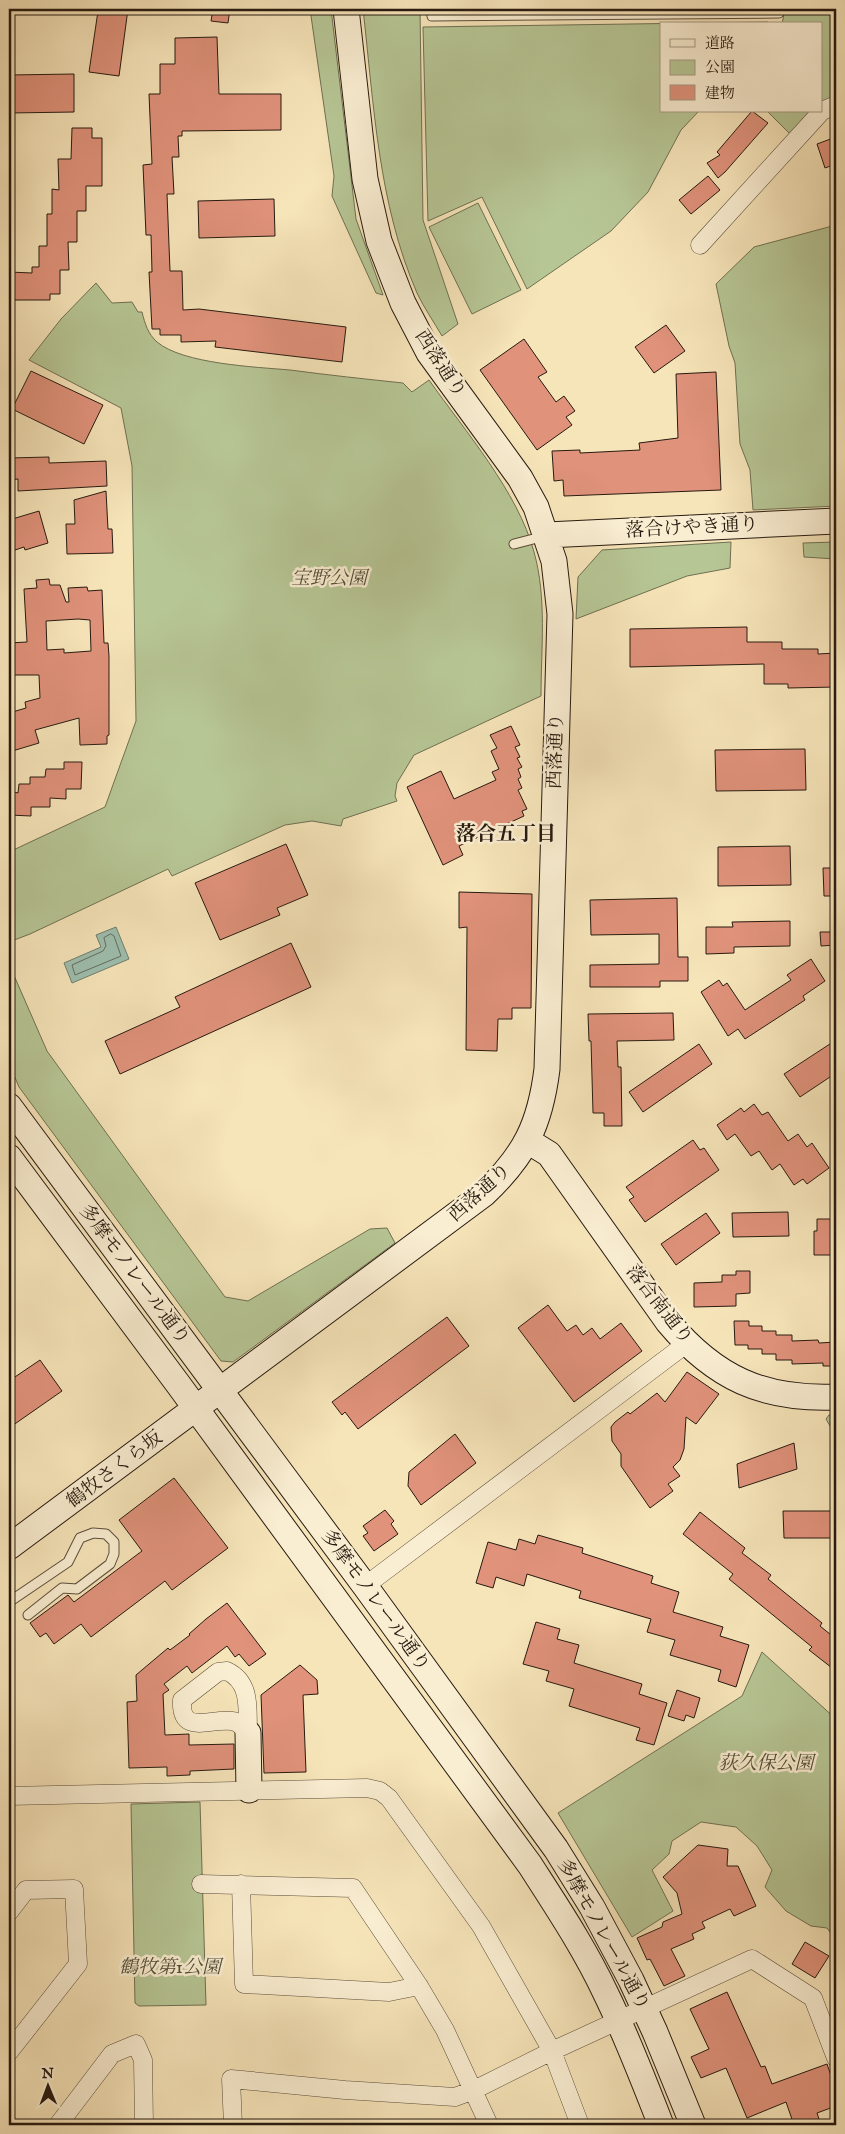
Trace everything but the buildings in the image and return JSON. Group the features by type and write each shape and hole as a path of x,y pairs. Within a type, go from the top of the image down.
{"street":[{"name":"西落通り","path":"220,1391 469,1206 501,1178 528,1141 544,1094 547,1059 560,614 554,561 536,506 520,478 429,353 403,303 382,250 365,179 346,9"},
{"path":"822,111 836,105"},
{"path":"700,245 821,112"},
{"name":"落合けやき通り","path":"547,535 836,521"},
{"name":"多摩モノレール通り","path":"9,1106 365,1586 556,1849 592,1907 645,2008 693,2125"},
{"name":"落合南通り","path":"528,1141 549,1154 668,1322 686,1344 718,1368 747,1385 781,1394 836,1397"},
{"name":"多摩モノレール通り","path":"9,1157 530,1865 566,1921 605,1992 661,2125"},
{"path":"365,1586 686,1344"},
{"name":"鶴牧さくら坂","path":"9,1547 220,1391"},
{"path":"240,1727 190,1722 184,1718 181,1711 182,1700 218,1672 227,1671 234,1675 246,1691 247,1709 240,1727 249,1790"},
{"path":"9,1796 367,1788 380,1791 390,1798 481,1926 552,2051 580,2125"},
{"path":"201,1884 353,1888 419,1986 445,2030 489,2125"},
{"path":"241,1884 244,1984 389,1992 419,1986"},
{"path":"9,1912 26,1890 74,1889 78,1964 9,2052"},
{"path":"233,2125 231,2079 345,2090 455,2097 474,2090 552,2051 752,1959 813,1998 836,2058"},
{"path":"58,2125 112,2054 136,2044 143,2060 144,2125"}],"lane":[{"path":"431,9 432,16 780,13"},
{"path":"514,544 547,535"},
{"path":"9,1602 68,1562 80,1538 93,1533 106,1534 114,1542 114,1554 110,1564 77,1588 62,1588 28,1615"}],"green space":[{"path":"310,9 331,9 356,219 383,295 376,293 332,196 334,176"},
{"path":"363,9 420,9 423,220 458,324 442,336 417,293 404,259 394,224 379,153"},
{"path":"785,9 836,9 836,96 822,102 822,22 782,22"},
{"path":"660,24 660,112 698,112 681,130 648,192 611,231 527,289 482,197 428,221 423,27"},
{"path":"768,112 810,112 790,134"},
{"path":"478,203 521,290 472,314 429,227"},
{"path":"836,225 836,506 753,510 750,470 740,444 735,363 729,346 716,284 754,247"},
{"name":"宝野公園","path":"96,283 112,303 132,302 138,312 142,312 151,336 169,349 184,355 240,366 403,383 412,392 429,380 489,463 516,507 526,529 534,552 541,587 541,696 414,755 397,783 395,796 397,801 343,819 341,826 312,821 285,825 172,876 168,869 9,942 9,852 105,807 136,721 132,466 121,408 29,360 61,319"},
{"path":"731,542 730,568 687,576 576,619 578,577 602,550"},
{"path":"836,542 836,559 804,557 803,543"},
{"path":"9,964 47,1051 225,1297 248,1301 370,1229 387,1228 395,1243 233,1362 221,1361 19,1087 9,1063"},
{"path":"829,1415 836,1415 836,1432 833,1431 826,1419"},
{"name":"荻久保公園","path":"762,1652 836,1719 836,1960 834,1956 835,1939 827,1928 811,1926 786,1911 765,1887 772,1870 757,1846 736,1827 701,1822 672,1841 669,1854 652,1870 673,1911 632,1937 558,1813 742,1696"},
{"name":"鶴牧第1公園","path":"200,1802 206,2005 139,2006 135,2003 131,1804"}],"water":[{"path":"116,927 129,959 72,983 64,963 101,947 96,935"}],"district":[{"name":"落合五丁目","path":"506,834"}]}
